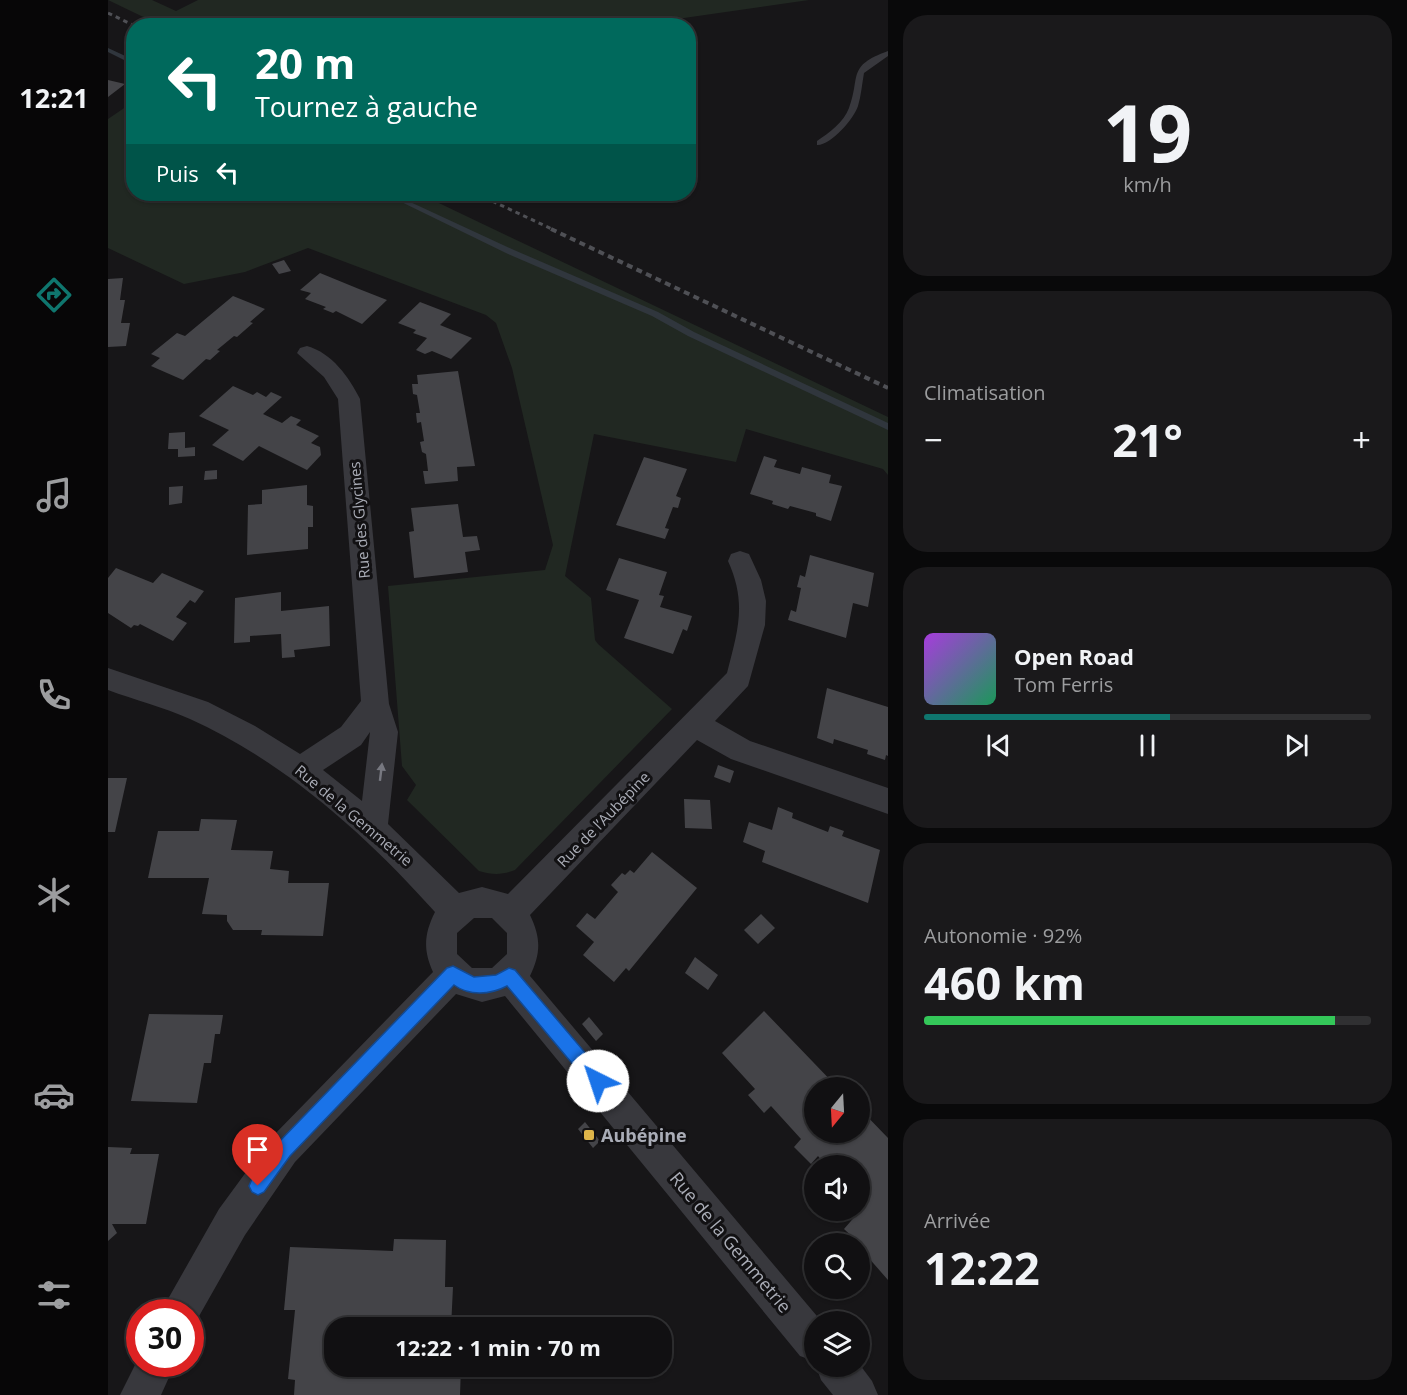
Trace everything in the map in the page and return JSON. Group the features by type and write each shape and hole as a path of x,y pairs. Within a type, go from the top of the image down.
{"street":[{"name":"Rue des Glycines","path":"307,353 328,367 340,380 349,399 375,704 384,732 373,830"},
{"name":"Rue de l’Aubépine","path":"511,913 739,678 752,624 753,601 749,580 740,561"},
{"name":"Rue de la Gemmetrie","path":"108,679 210,715 302,769 415,866 455,912"},
{"path":"302,769 351,736 375,704"},
{"path":"694,724 741,750 888,801"},
{"path":"476,902 489,902 511,913 520,925 524,938 523,951 518,965 509,976 498,982 474,986 463,982 444,964 440,951 440,937 445,925 455,912 476,902"},
{"path":"189,1299 232,1222 283,1150 453,974"},
{"name":"Rue de la Gemmetrie","path":"509,976 804,1330"},
{"path":"140,1395 149,1377"},
{"path":"844,1377 858,1395"}],"lane":[{"path":"820,142 840,126 853,109 860,72 870,63 888,53"}],"shaded area":[{"path":"108,0 152,0 176,11 198,0 809,0 684,18 145,18"},
{"path":"126,107 126,201 435,201 888,417 888,475 883,469 746,429 736,462 594,434 565,576 591,598 595,640 598,644 672,709 515,870 497,874 479,871 407,800 416,785 402,766 388,586 545,570 553,545 512,368 496,323 486,315 308,248 245,272 184,284 108,248 108,119"}],"building":[{"path":"108,80 125,84 108,97"},
{"path":"284,260 291,271 279,274 272,264"},
{"path":"320,273 387,300 362,324 336,311 333,313 323,309 326,307 305,299 311,293 300,290"},
{"path":"123,278 120,300 125,300 121,323 130,323 126,346 108,347 108,279"},
{"path":"233,296 265,309 237,337 234,336 217,350 220,351 210,360 206,359 183,380 151,366 160,358 151,354 177,333 185,336"},
{"path":"420,302 451,314 440,325 472,338 451,359 432,351 425,354 416,350 427,338 413,333 416,330 398,323"},
{"path":"458,371 475,466 457,467 458,481 425,484 423,471 428,471 426,454 422,452 420,442 424,441 421,422 417,423 416,413 420,413 417,395 413,394 412,384 418,384 417,375"},
{"path":"233,386 253,395 257,392 266,397 271,392 282,397 263,414 282,423 291,416 301,420 296,425 319,436 311,443 320,447 321,455 307,470 259,446 243,461 212,445 229,430 199,416"},
{"path":"185,432 185,448 195,447 195,456 178,457 178,449 168,449 169,433"},
{"path":"764,456 777,460 774,467 800,474 802,467 831,475 829,483 842,486 831,521 816,516 816,513 790,506 788,509 772,504 773,501 750,494"},
{"path":"644,457 687,469 676,496 681,498 678,508 673,507 665,528 669,529 665,539 616,525"},
{"path":"217,470 217,479 204,480 205,471"},
{"path":"307,485 307,505 313,506 313,527 308,527 308,549 247,555 248,505 262,504 262,490"},
{"path":"183,486 182,503 169,505 169,487"},
{"path":"458,504 463,537 477,536 480,550 465,552 468,572 414,578 409,532 414,531 411,508"},
{"path":"810,555 874,573 868,607 853,603 846,638 788,620 791,610 796,612 801,588 797,587 800,575 805,577"},
{"path":"619,558 667,572 659,595 664,596 660,607 692,616 687,631 683,629 673,654 624,638 639,600 606,590"},
{"path":"116,568 153,583 162,573 204,591 195,603 190,600 176,617 187,623 173,641 140,624 131,628 108,613 108,578"},
{"path":"281,592 281,611 329,606 330,646 294,650 295,657 282,658 281,634 250,636 250,642 234,643 235,598"},
{"path":"827,688 888,707 888,756 886,755 885,760 867,754 868,750 834,739 833,744 817,738"},
{"path":"718,765 734,771 730,783 714,777"},
{"path":"108,778 127,778 115,832 108,832"},
{"path":"684,799 710,800 712,829 685,828"},
{"path":"778,807 793,813 792,818 828,832 830,826 844,831 842,836 880,850 868,903 762,862 765,851 743,842 749,822 772,830"},
{"path":"201,819 237,820 231,850 273,851 270,869 289,871 288,883 329,883 323,936 261,935 262,930 233,930 227,921 227,915 202,914 209,878 148,878 158,831 199,831"},
{"path":"652,852 697,888 629,971 626,968 614,982 583,955 594,942 576,926 587,913 595,919 618,892 611,885 622,873 625,875 630,870 634,873"},
{"path":"761,914 775,928 758,944 744,930"},
{"path":"695,957 718,975 708,990 685,973"},
{"path":"764,1011 827,1077 804,1077 804,1143 870,1143 870,1119 888,1138 888,1280 870,1259 870,1233 848,1233 844,1229 851,1221 870,1221 870,1155 804,1155 804,1157 794,1147 801,1139 771,1106 764,1113 748,1095 755,1089 722,1053"},
{"path":"149,1014 223,1015 220,1034 215,1034 211,1063 204,1063 197,1103 131,1101"},
{"path":"589,1017 603,1034 596,1041 582,1024"},
{"path":"585,1122 600,1141 593,1148 578,1129"},
{"path":"108,1147 132,1148 130,1154 159,1154 146,1224 112,1224 117,1233 108,1241"},
{"path":"394,1239 446,1240 445,1287 453,1287 452,1317 324,1317 324,1377 461,1377 460,1395 294,1395 295,1380 288,1379 295,1310 284,1310 290,1247 393,1251"}],"waterway":[{"path":"108,50 126,59"},
{"path":"403,201 511,252 655,314 691,334 888,427"}],"railway":[{"path":"108,13 126,22"},
{"path":"492,201 554,230"},
{"path":"551,229 888,388"}],"place":[{"name":"Aubépine","path":"589,1135"}],"route":[{"path":"258,1186 283,1150 453,974 463,982 474,986 498,982 509,976 598,1081"}]}
